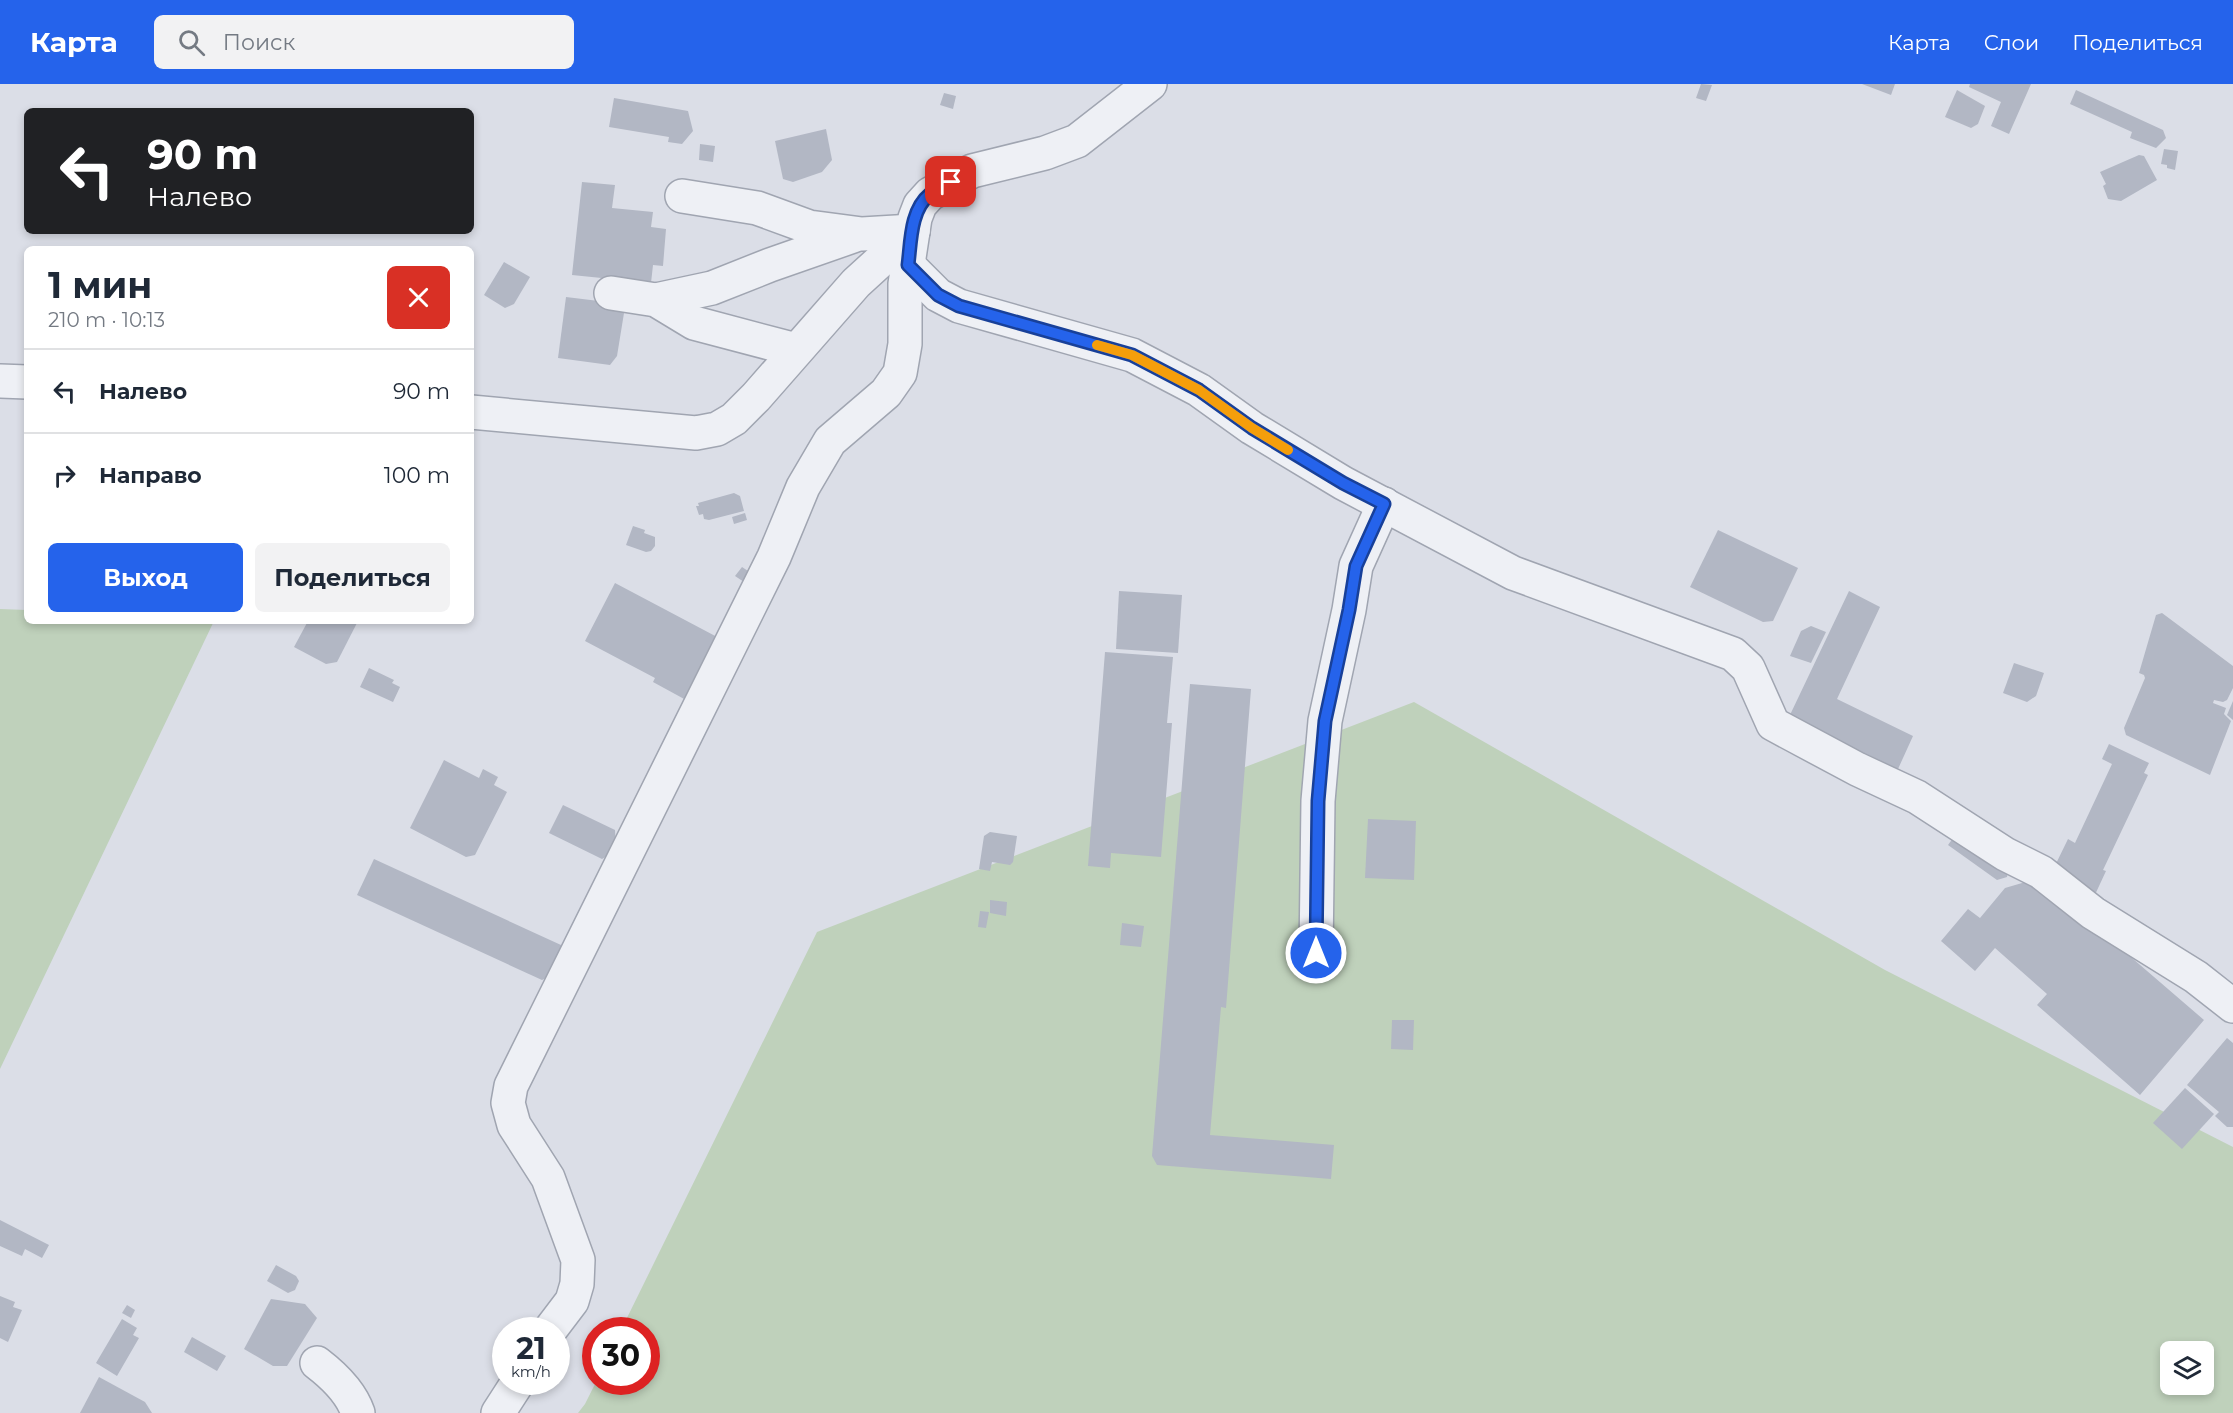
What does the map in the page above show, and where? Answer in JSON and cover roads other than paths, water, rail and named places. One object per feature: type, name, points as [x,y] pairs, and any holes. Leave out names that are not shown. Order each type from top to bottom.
[{"type":"street","points":[[560,1317],[572,1301],[577,1284],[579,1260],[548,1178],[514,1125],[508,1103],[511,1086],[774,557],[803,487],[831,441],[886,393],[900,373],[905,344],[905,284],[915,218],[920,205],[930,194],[972,171],[1045,153],[1077,141],[1150,84]]},
{"type":"street","points":[[682,196],[757,208],[809,227],[862,234],[913,231]]},
{"type":"street","points":[[474,412],[696,433],[717,429],[734,419],[756,398],[856,283],[913,231]]},
{"type":"street","points":[[611,293],[656,300],[712,288],[770,265],[862,234]]},
{"type":"street","points":[[908,265],[938,295],[959,306],[1132,355],[1199,390],[1252,428],[1343,483],[1513,573],[1733,654],[1748,668],[1773,724],[1857,769],[1917,797],[2005,854],[2041,872],[2093,913],[2196,977],[2233,1006]]},
{"type":"street","points":[[656,300],[694,323],[796,350]]},
{"type":"street","points":[[0,381],[24,382]]},
{"type":"street","points":[[1316,953],[1318,801],[1325,721],[1356,566],[1384,504]]},
{"type":"street","points":[[316,1363],[334,1377],[356,1406],[358,1413]]},
{"type":"street","points":[[498,1413],[510,1395]]}]
